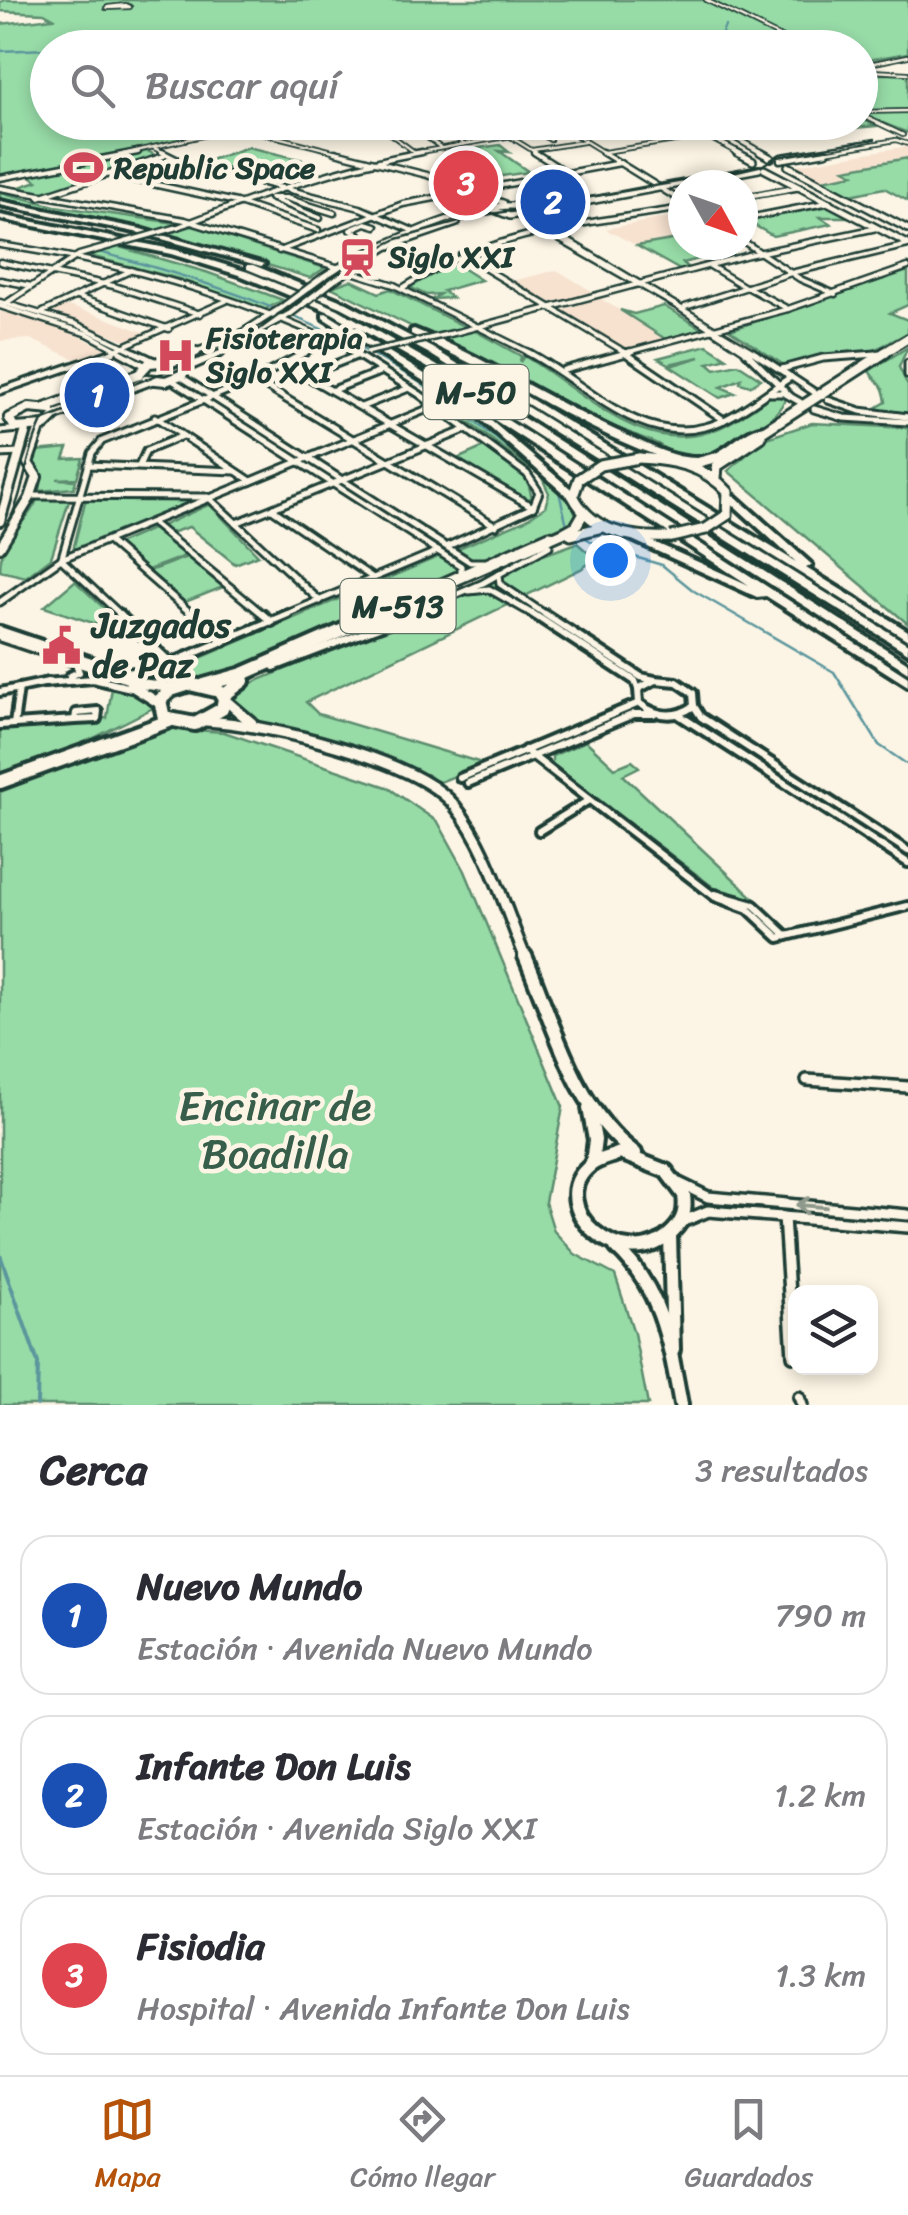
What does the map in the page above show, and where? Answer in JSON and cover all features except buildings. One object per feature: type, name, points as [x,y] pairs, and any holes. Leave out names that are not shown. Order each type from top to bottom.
[{"type":"highway","points":[[0,213],[93,220],[266,266],[336,293],[578,415],[682,459],[705,460],[763,428]]},
{"type":"highway","points":[[0,213],[12,223],[190,263],[326,316],[436,378],[908,682]]},
{"type":"highway","name":"M-50","points":[[0,213],[176,245],[258,270],[344,305],[486,384],[908,649]]},
{"type":"highway","name":"M-50","points":[[0,213],[173,252],[246,274],[346,317],[473,390],[908,668]]},
{"type":"highway","points":[[326,316],[462,401],[535,458],[572,496]]},
{"type":"highway","points":[[414,332],[908,636]]},
{"type":"highway","points":[[445,347],[548,404],[673,461]]},
{"type":"highway","points":[[730,498],[818,575],[881,620]]},
{"type":"highway","points":[[632,536],[785,607],[846,643]]},
{"type":"main road","points":[[688,465],[703,464],[728,452],[908,340]]},
{"type":"main road","points":[[716,478],[717,466],[725,460],[908,340]]},
{"type":"main road","points":[[639,458],[673,461],[716,478],[730,498],[726,515],[706,530],[672,537],[632,536],[603,527],[583,514],[572,496],[579,479],[600,465],[639,458]]},
{"type":"main road","name":"M-513","points":[[176,688],[243,674],[558,535],[576,526],[583,514]]},
{"type":"main road","name":"M-513","points":[[206,721],[222,710],[224,698],[235,685],[587,528],[603,527]]},
{"type":"main road","points":[[204,684],[224,698]]},
{"type":"main road","points":[[122,734],[176,688]]},
{"type":"main road","points":[[158,706],[169,721]]},
{"type":"main road","points":[[0,782],[122,734],[169,721],[206,721]]},
{"type":"street","points":[[709,1],[762,30]]},
{"type":"street","points":[[878,67],[908,57]]},
{"type":"street","points":[[878,72],[908,74]]},
{"type":"street","points":[[878,112],[908,111]]},
{"type":"street","points":[[878,126],[901,138]]},
{"type":"street","points":[[0,431],[11,420],[155,362],[172,361],[222,343],[270,316],[336,267],[411,230],[498,206],[762,169],[901,138]]},
{"type":"street","points":[[0,179],[194,140]]},
{"type":"street","points":[[0,179],[194,140]]},
{"type":"street","points":[[287,140],[468,188],[498,206]]},
{"type":"street","points":[[399,140],[414,151]]},
{"type":"street","points":[[430,140],[440,147]]},
{"type":"street","points":[[459,140],[463,143]]},
{"type":"street","points":[[2,305],[77,257],[178,228],[258,194],[372,161],[482,140]]},
{"type":"street","points":[[517,140],[566,172]]},
{"type":"street","points":[[582,140],[668,194]]},
{"type":"street","points":[[602,152],[681,140]]},
{"type":"street","points":[[714,140],[908,244]]},
{"type":"street","points":[[738,140],[908,230]]},
{"type":"street","points":[[532,150],[585,142]]},
{"type":"street","points":[[559,146],[572,154]]},
{"type":"street","points":[[154,148],[165,156],[370,211],[411,230]]},
{"type":"street","points":[[39,197],[102,173],[165,156]]},
{"type":"street","points":[[176,378],[186,367],[280,321],[348,270],[414,236],[499,214],[523,213],[770,158]]},
{"type":"street","points":[[372,161],[498,206]]},
{"type":"street","points":[[278,252],[370,211],[468,188],[620,163]]},
{"type":"street","points":[[102,173],[236,202],[320,230]]},
{"type":"street","points":[[758,194],[802,187]]},
{"type":"street","points":[[0,188],[192,222],[403,288],[563,370],[631,420],[650,427],[690,430],[724,420],[810,361],[863,359],[908,340]]},
{"type":"street","points":[[258,194],[320,218]]},
{"type":"street","points":[[270,198],[286,198],[334,212]]},
{"type":"street","points":[[758,216],[830,202]]},
{"type":"street","points":[[522,204],[523,213],[551,232],[793,373],[814,392],[799,390],[790,396]]},
{"type":"street","points":[[498,206],[499,214]]},
{"type":"street","points":[[403,288],[461,254],[668,208]]},
{"type":"street","points":[[343,221],[376,226]]},
{"type":"street","points":[[306,375],[368,352],[482,327],[760,252],[908,222]]},
{"type":"street","points":[[358,226],[350,230],[359,234]]},
{"type":"street","points":[[0,244],[133,270],[227,300],[327,341],[384,370],[532,478],[539,492],[533,507],[446,546]]},
{"type":"street","points":[[684,307],[790,273],[908,244]]},
{"type":"street","points":[[760,252],[790,273],[836,294]]},
{"type":"street","points":[[461,254],[626,354],[724,420]]},
{"type":"street","points":[[0,262],[104,283],[201,314]]},
{"type":"street","points":[[709,266],[788,310]]},
{"type":"street","points":[[563,370],[788,310],[908,267]]},
{"type":"street","points":[[42,313],[133,270]]},
{"type":"street","points":[[0,280],[33,286]]},
{"type":"street","points":[[641,284],[684,307],[784,379],[790,396]]},
{"type":"street","points":[[76,297],[170,329]]},
{"type":"street","points":[[0,391],[119,350],[227,300]]},
{"type":"street","points":[[2,305],[42,313],[126,346],[155,362]]},
{"type":"street","points":[[2,305],[69,327],[119,350],[151,380]]},
{"type":"street","points":[[61,559],[88,464],[102,440],[254,380],[327,341]]},
{"type":"street","points":[[172,361],[186,367]]},
{"type":"street","points":[[908,363],[908,375]]},
{"type":"street","points":[[287,365],[533,507]]},
{"type":"street","points":[[332,390],[384,370]]},
{"type":"street","points":[[0,547],[10,524],[22,516],[32,496],[37,476],[28,463],[40,428],[56,415],[151,380],[176,378],[438,551],[460,566],[461,572]]},
{"type":"street","points":[[254,380],[496,526]]},
{"type":"street","points":[[361,407],[410,388]]},
{"type":"street","points":[[764,395],[790,396],[800,402]]},
{"type":"street","points":[[206,398],[470,562],[484,562]]},
{"type":"street","points":[[824,413],[835,408],[831,401],[908,420]]},
{"type":"street","points":[[0,602],[61,559],[435,406]]},
{"type":"street","points":[[46,408],[56,415]]},
{"type":"street","points":[[814,409],[908,420]]},
{"type":"street","points":[[155,418],[252,482]]},
{"type":"street","points":[[11,420],[40,428]]},
{"type":"street","points":[[0,520],[20,453],[11,420]]},
{"type":"street","points":[[236,523],[466,429]]},
{"type":"street","points":[[139,466],[146,450],[182,436]]},
{"type":"street","points":[[0,454],[20,453]]},
{"type":"street","points":[[88,464],[235,470]]},
{"type":"street","points":[[8,496],[80,493],[211,499],[320,601]]},
{"type":"street","points":[[8,496],[32,496]]},
{"type":"street","points":[[272,508],[374,578]]},
{"type":"street","points":[[152,523],[272,622]]},
{"type":"street","points":[[374,616],[461,572],[549,534],[558,535]]},
{"type":"street","points":[[108,541],[224,642]]},
{"type":"street","points":[[274,667],[499,575],[549,546]]},
{"type":"street","points":[[0,634],[130,674],[172,664],[438,551]]},
{"type":"street","points":[[61,559],[172,664]]},
{"type":"street","points":[[499,575],[500,584],[513,594],[642,677],[686,686],[696,699],[694,706],[679,715]]},
{"type":"street","points":[[449,597],[482,589],[497,592],[635,682],[638,703]]},
{"type":"street","points":[[0,634],[148,694],[158,706]]},
{"type":"street","points":[[0,634],[144,684],[176,688]]},
{"type":"street","points":[[0,692],[76,674],[77,667]]},
{"type":"street","points":[[44,683],[101,680],[148,694]]},
{"type":"street","points":[[638,690],[655,680]]},
{"type":"street","points":[[14,724],[19,688]]},
{"type":"street","points":[[224,698],[254,725]]},
{"type":"street","points":[[638,703],[655,714]]},
{"type":"street","points":[[464,780],[638,703]]},
{"type":"street","points":[[694,706],[701,717],[908,851]]},
{"type":"street","points":[[529,753],[632,715],[679,715],[694,720],[908,862]]},
{"type":"street","points":[[0,725],[75,720]]},
{"type":"street","points":[[206,721],[254,725],[411,776],[442,794],[457,809],[587,1100],[610,1136],[636,1154],[661,1164],[679,1183],[708,1196],[908,1214]]},
{"type":"street","points":[[529,753],[718,900],[748,909],[772,934],[792,937],[908,906]]},
{"type":"street","points":[[539,832],[589,800]]},
{"type":"street","points":[[807,1080],[908,1087]]},
{"type":"street","points":[[587,1100],[595,1140],[592,1163],[576,1186],[578,1214],[586,1227],[614,1245],[646,1274],[682,1405]]},
{"type":"street","points":[[592,1163],[620,1153],[636,1154]]},
{"type":"street","points":[[675,1373],[675,1230],[684,1211],[679,1183]]},
{"type":"street","points":[[614,1245],[644,1248],[708,1211],[908,1226]]},
{"type":"street","points":[[784,1217],[788,1285]]},
{"type":"shaded area","points":[[908,146],[908,157],[847,168],[855,174],[822,180],[795,165]]},
{"type":"shaded area","points":[[668,217],[668,241],[637,246],[605,229]]},
{"type":"shaded area","points":[[557,270],[595,293],[552,305],[512,281]]},
{"type":"shaded area","points":[[600,298],[667,340],[628,350],[561,310]]},
{"type":"shaded area","points":[[64,305],[149,334],[127,341],[53,312]]},
{"type":"shaded area","points":[[0,312],[71,332],[107,350],[77,360],[30,339],[0,341]]},
{"type":"green space","points":[[908,0],[908,53],[878,58],[878,30],[30,30],[30,140],[188,140],[0,175],[0,24],[53,18],[44,13],[0,11],[0,2]]},
{"type":"green space","points":[[878,74],[908,74],[908,133],[878,121]]},
{"type":"green space","points":[[500,145],[509,152],[499,151],[529,172],[495,177],[439,160],[484,153],[479,148]]},
{"type":"green space","points":[[248,147],[307,161],[253,177],[244,175],[248,171],[198,164]]},
{"type":"green space","name":"Republic Space","points":[[148,151],[158,157],[38,195],[14,189],[37,181],[28,174]]},
{"type":"green space","points":[[908,158],[908,201],[884,188],[851,195],[822,180],[854,174],[845,169]]},
{"type":"green space","points":[[0,192],[55,206],[182,224],[156,231],[0,201]]},
{"type":"green space","points":[[830,206],[851,217],[820,217],[831,224],[773,236],[758,227],[758,219]]},
{"type":"green space","points":[[193,226],[325,268],[310,278],[163,233]]},
{"type":"green space","points":[[668,241],[668,260],[695,260],[683,263],[688,268],[680,270],[637,246]]},
{"type":"green space","points":[[116,246],[283,300],[264,310],[179,279],[86,255]]},
{"type":"green space","points":[[462,259],[468,263],[459,266],[481,280],[443,291],[452,298],[433,299],[440,294],[426,295],[410,287]]},
{"type":"green space","points":[[908,271],[908,305],[890,313],[908,320],[908,333],[858,358],[814,358],[787,367],[730,330]]},
{"type":"green space","points":[[351,280],[379,293],[390,289],[467,328],[431,336],[331,287]]},
{"type":"green space","points":[[664,306],[702,330],[667,340],[620,310],[634,314]]},
{"type":"green space","points":[[475,331],[521,356],[520,362],[524,356],[615,417],[665,435],[691,436],[719,428],[773,395],[786,399],[771,419],[738,445],[714,457],[690,460],[560,405],[438,340]]},
{"type":"green space","points":[[707,345],[727,358],[708,363],[715,369],[738,364],[761,379],[750,386],[740,383],[741,379],[721,387],[735,393],[720,398],[670,366],[700,357],[669,364],[658,358]]},
{"type":"green space","points":[[908,347],[899,367],[908,386],[908,414],[871,411],[886,402],[882,386],[869,371]]},
{"type":"green space","points":[[380,352],[525,455],[552,479],[570,502],[576,520],[234,673],[163,685],[135,677],[154,676],[193,661],[525,520],[545,507],[549,493],[541,476],[434,397],[436,393],[375,353]]},
{"type":"green space","points":[[812,423],[908,428],[908,624],[728,471],[764,439]]},
{"type":"green space","points":[[484,447],[527,479],[532,498],[526,499],[457,459]]},
{"type":"green space","points":[[68,448],[64,459],[83,458],[77,478],[57,479],[76,480],[74,488],[40,491],[42,475],[32,464],[36,451]]},
{"type":"green space","points":[[70,498],[51,558],[26,577],[0,571],[4,548],[37,500]]},
{"type":"green space","points":[[86,498],[194,499],[197,500],[73,550]]},
{"type":"green space","points":[[208,505],[258,555],[235,564],[189,527],[170,533],[161,526]]},
{"type":"green space","points":[[152,529],[185,556],[148,570],[117,544]]},
{"type":"green space","points":[[577,543],[591,555],[591,562],[581,569],[306,702],[318,714],[485,764],[440,782],[263,724],[240,712],[231,700],[242,687],[471,593],[532,559]]},
{"type":"green space","points":[[187,557],[223,587],[185,602],[149,571]]},
{"type":"green space","points":[[75,581],[118,621],[105,627],[44,607]]},
{"type":"green space","points":[[112,688],[142,697],[153,708],[62,754],[0,776],[0,726],[107,718]]},
{"type":"green space","name":"Encinar de Boadilla","points":[[166,728],[224,732],[387,787],[438,822],[465,871],[563,1107],[545,1202],[554,1231],[575,1254],[615,1275],[634,1333],[648,1405],[0,1405],[0,792]]},
{"type":"green space","points":[[586,741],[615,768],[632,761],[639,767],[623,775],[755,899],[717,890],[552,764],[552,756]]},
{"type":"waterway","points":[[723,30],[725,26]]},
{"type":"waterway","points":[[0,51],[30,50]]},
{"type":"waterway","points":[[99,252],[220,288],[337,336],[428,388],[541,473]]},
{"type":"waterway","points":[[558,488],[567,525]]},
{"type":"waterway","points":[[584,537],[601,547],[662,565],[694,591],[834,672],[879,745],[908,765]]},
{"type":"waterway","points":[[0,1255],[38,1363],[37,1405]]},
{"type":"tram line","points":[[0,537],[15,507],[42,421],[246,339],[353,261],[397,239],[480,216],[724,174],[763,165],[780,154],[869,140]]},
{"type":"place","name":"Republic Space","points":[[84,168]]},
{"type":"place","name":"Fisiodia","points":[[466,183]]},
{"type":"place","name":"Infante Don Luis","points":[[553,202]]},
{"type":"place","name":"Siglo XXI","points":[[358,257]]},
{"type":"place","name":"Fisioterapia Siglo XXI","points":[[176,355]]},
{"type":"place","name":"Nuevo Mundo","points":[[97,395]]},
{"type":"place","name":"Juzgados de Paz","points":[[62,645]]}]
